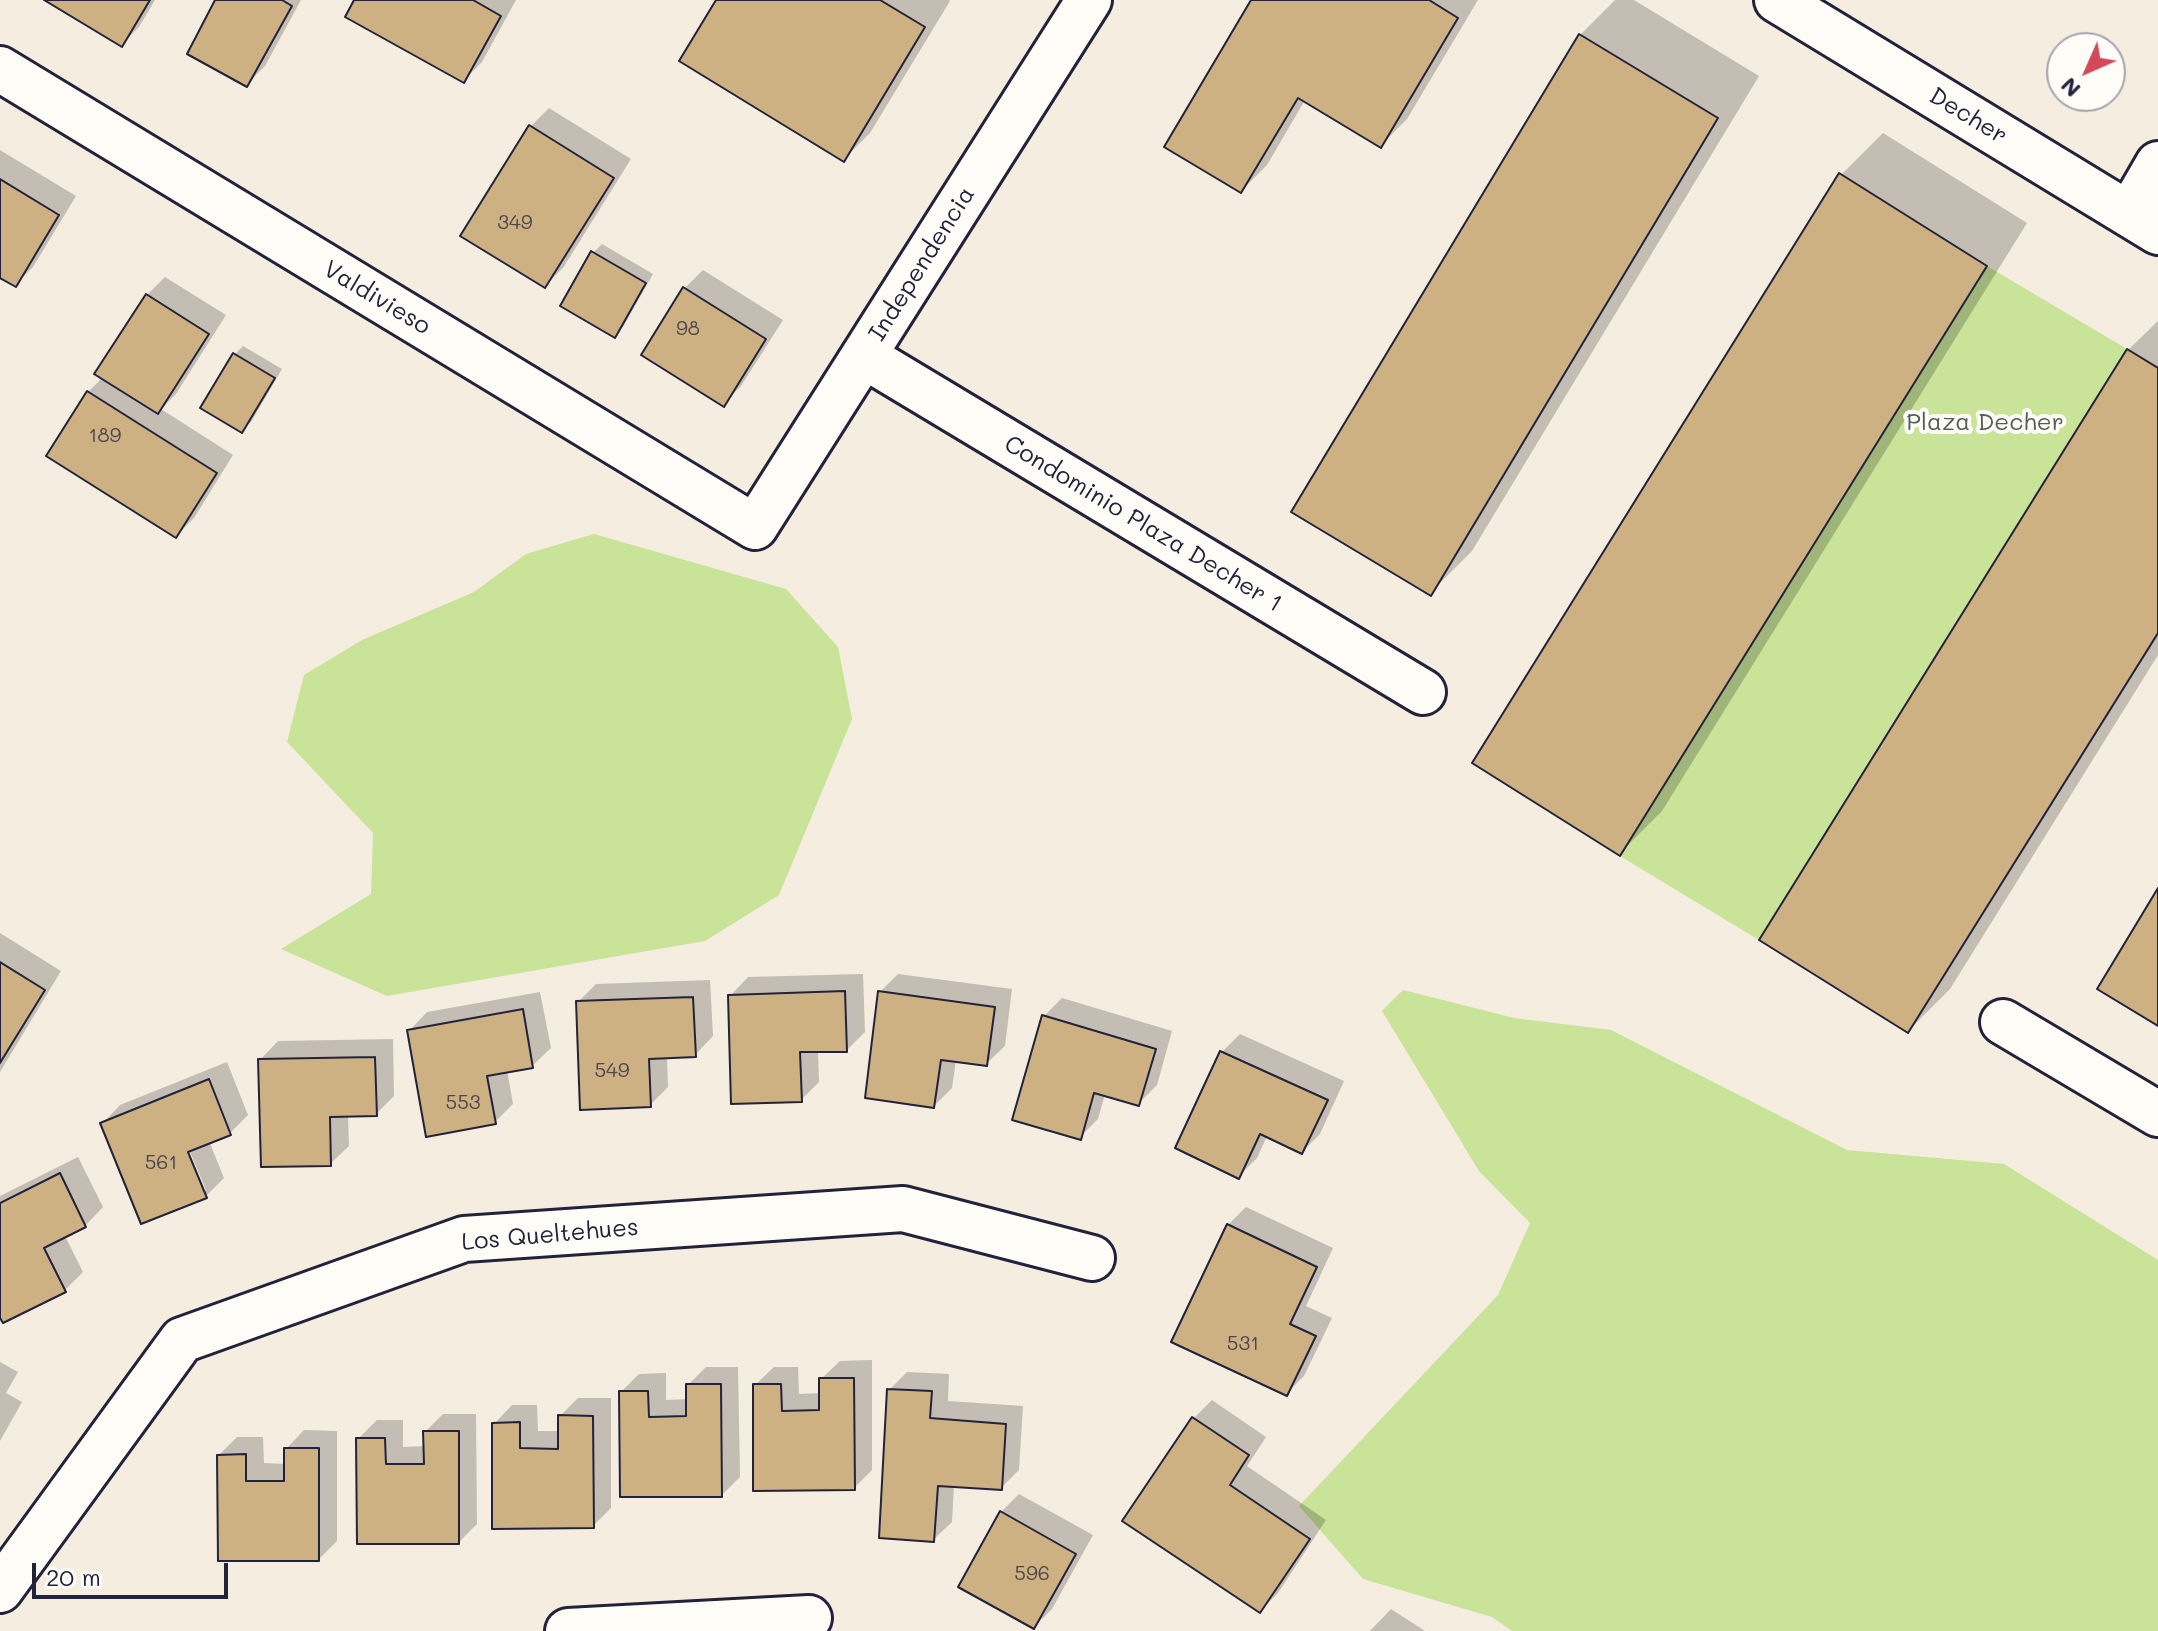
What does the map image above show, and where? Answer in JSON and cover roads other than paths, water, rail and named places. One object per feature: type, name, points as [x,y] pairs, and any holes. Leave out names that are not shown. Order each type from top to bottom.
[{"type":"street","name":"Independencia","points":[[755,527],[1089,0]]},
{"type":"street","name":"Decher","points":[[1777,0],[2143,223]]},
{"type":"street","name":"Valdivieso","points":[[0,69],[755,527]]},
{"type":"street","points":[[2143,223],[2158,164]]},
{"type":"street","name":"Condominio Plaza Decher 1","points":[[864,356],[1423,692]]},
{"type":"street","points":[[2003,1022],[2158,1114]]},
{"type":"street","name":"Los Queltehues","points":[[0,1590],[182,1340],[464,1239],[903,1209],[1092,1258]]},
{"type":"street","points":[[568,1631],[809,1618]]},
{"type":"park label","name":"Plaza Decher","points":[[1985,423]]}]
